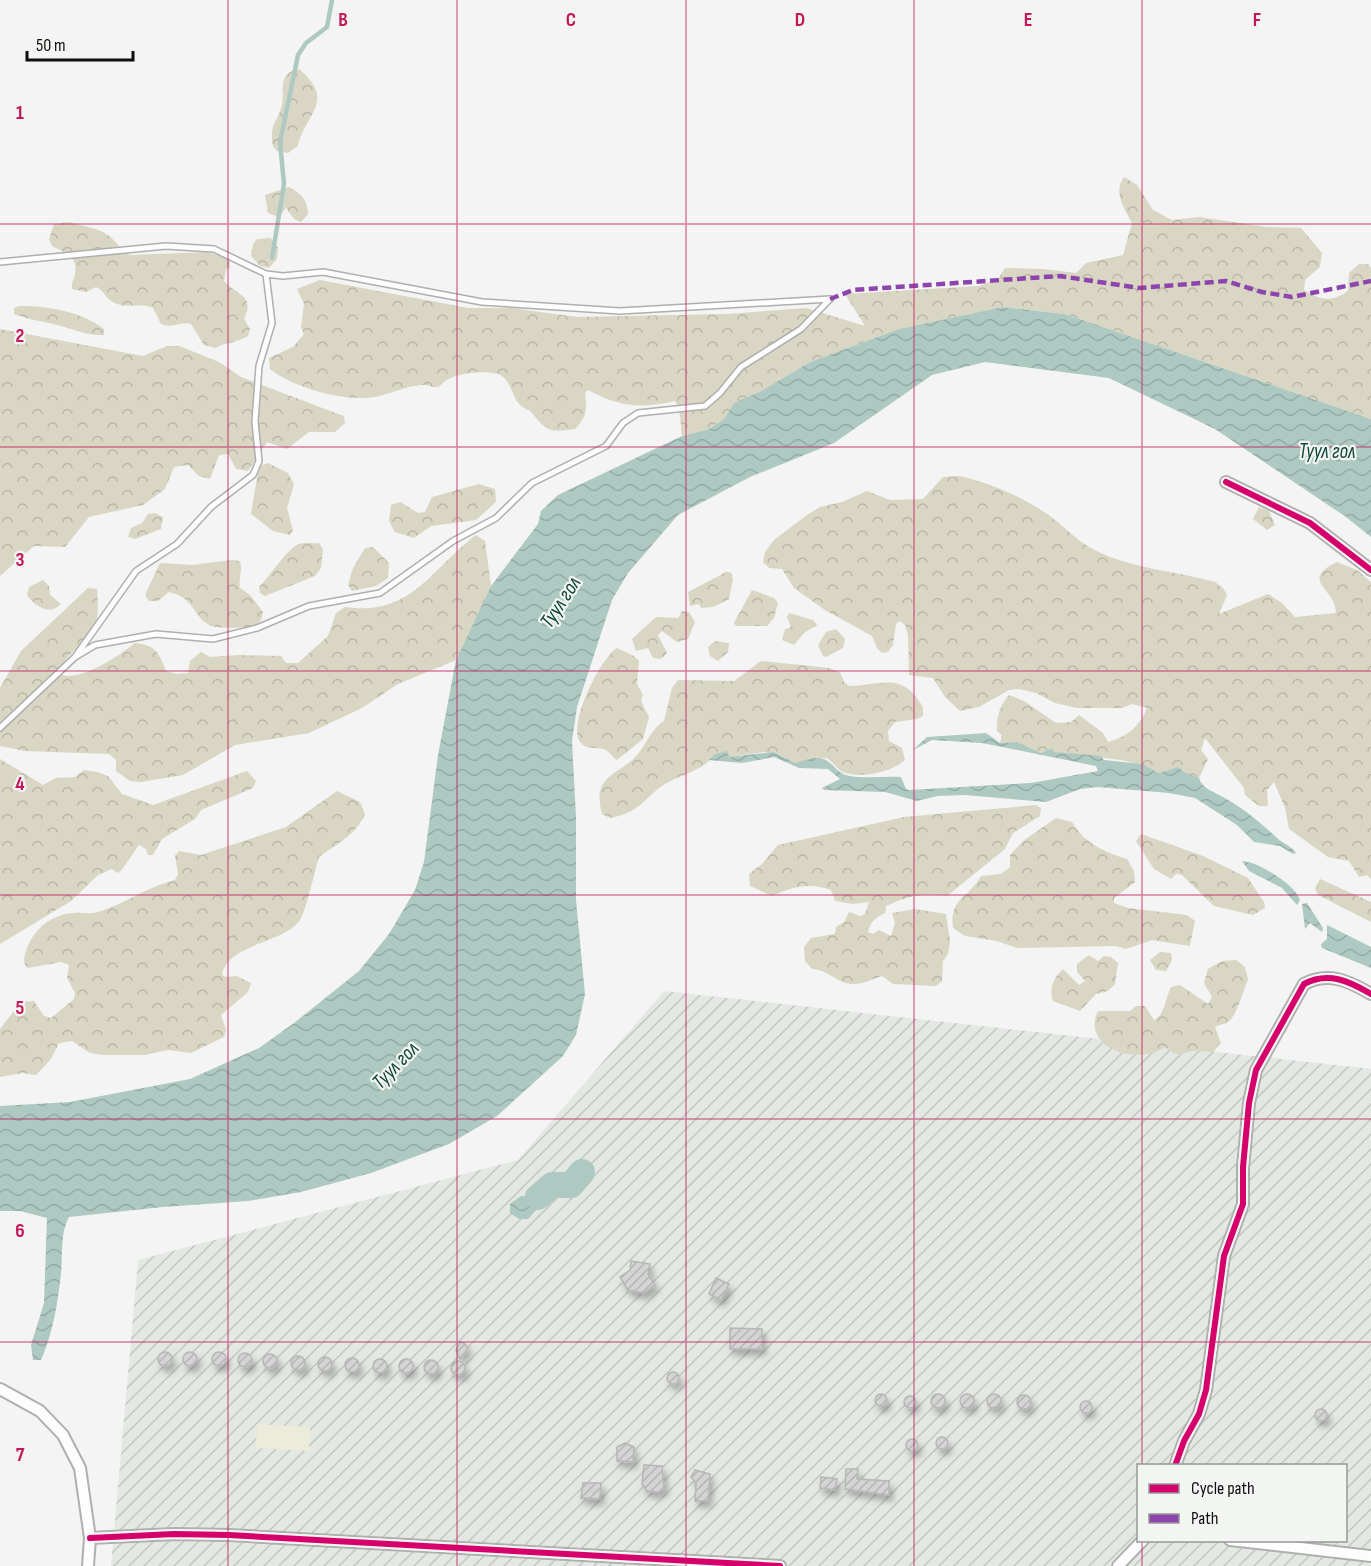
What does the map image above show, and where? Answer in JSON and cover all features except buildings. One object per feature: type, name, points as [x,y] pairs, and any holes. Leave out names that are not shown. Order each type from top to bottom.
[{"type":"street","points":[[1226,482],[1310,523],[1371,570]]},
{"type":"street","points":[[1176,1464],[1184,1441],[1199,1414],[1206,1390],[1224,1256],[1243,1204],[1243,1167],[1249,1103],[1256,1071],[1304,984],[1317,977],[1347,980],[1371,994]]},
{"type":"street","points":[[0,1389],[40,1411],[63,1435],[81,1468],[90,1538],[86,1564]]},
{"type":"street","points":[[90,1538],[229,1535],[686,1564],[780,1566]]},
{"type":"street","points":[[1118,1566],[1141,1542]]},
{"type":"street","points":[[1248,1542],[1371,1556]]},
{"type":"lane","points":[[0,262],[175,246],[214,249],[266,274],[283,276],[323,272],[482,302],[620,311],[830,299],[801,329],[741,367],[720,393],[705,406],[638,412],[623,423],[606,446],[532,483],[496,518],[453,541],[380,592],[309,606],[257,627],[213,639],[156,634],[95,645],[75,657]]},
{"type":"lane","points":[[0,728],[75,657],[136,571],[177,544],[211,507],[254,475],[259,461],[255,422],[259,366],[272,323],[266,274]]},
{"type":"shaded area","points":[[664,991],[1371,1069],[1371,1566],[111,1566],[138,1260],[518,1160]]},
{"type":"shaded area","points":[[257,1424],[310,1427],[309,1451],[256,1448]]},
{"type":"green space","points":[[299,69],[316,90],[315,108],[298,146],[288,153],[277,151],[273,146],[272,132],[282,104],[283,82],[287,74]]},
{"type":"green space","points":[[1124,177],[1137,185],[1153,210],[1172,220],[1199,217],[1267,227],[1301,228],[1322,253],[1320,267],[1305,280],[1304,290],[1316,296],[1331,299],[1342,295],[1348,291],[1349,273],[1359,264],[1368,264],[1371,268],[1371,419],[1065,314],[1002,307],[899,329],[810,362],[761,391],[734,403],[724,419],[709,429],[682,436],[679,408],[675,401],[641,406],[630,405],[610,400],[588,390],[585,393],[585,412],[579,425],[575,429],[555,431],[546,428],[531,412],[521,406],[504,378],[493,373],[464,374],[448,379],[437,387],[418,385],[363,398],[334,395],[306,388],[270,369],[269,358],[293,347],[304,334],[301,327],[304,304],[297,289],[320,280],[468,308],[511,308],[577,317],[727,314],[806,308],[865,326],[845,294],[979,286],[998,279],[1005,268],[1076,273],[1086,263],[1123,255],[1132,223],[1123,206],[1120,194],[1119,188]]},
{"type":"green space","points":[[289,187],[300,195],[307,205],[308,214],[301,222],[294,219],[286,208],[279,217],[268,213],[265,195]]},
{"type":"green space","points":[[68,222],[104,233],[130,255],[207,252],[229,258],[230,268],[226,269],[224,281],[244,297],[248,305],[244,319],[250,329],[248,336],[215,348],[204,345],[191,324],[169,326],[161,324],[153,308],[120,305],[112,302],[96,287],[86,292],[72,289],[75,263],[70,256],[52,246],[49,239],[54,224]]},
{"type":"green space","points":[[271,238],[278,248],[277,259],[269,268],[260,266],[251,256],[253,244],[257,239]]},
{"type":"green space","points":[[19,306],[41,307],[74,314],[104,329],[104,335],[87,334],[14,314],[14,308]]},
{"type":"green space","points":[[0,329],[143,356],[167,346],[179,346],[219,362],[241,377],[344,416],[345,423],[335,432],[309,432],[287,449],[267,442],[248,471],[236,469],[228,454],[219,455],[210,479],[199,476],[188,465],[174,467],[165,489],[143,505],[89,517],[65,547],[34,546],[0,576]]},
{"type":"green space","points":[[268,463],[288,473],[294,484],[287,508],[293,530],[290,535],[273,531],[251,514],[258,472],[262,465]]},
{"type":"green space","points":[[960,476],[993,486],[1024,500],[1085,544],[1103,554],[1130,563],[1215,582],[1223,588],[1227,595],[1219,614],[1268,594],[1282,603],[1295,617],[1336,613],[1331,597],[1322,585],[1320,574],[1337,562],[1357,570],[1371,582],[1371,879],[1367,875],[1359,877],[1349,861],[1328,857],[1289,829],[1285,808],[1274,782],[1267,790],[1268,806],[1259,806],[1245,795],[1244,788],[1205,738],[1201,750],[1208,759],[1199,778],[1178,767],[1159,773],[1142,765],[1121,760],[1054,752],[1053,748],[1041,753],[1017,742],[1000,743],[1002,735],[997,731],[997,721],[1001,707],[1009,695],[1024,701],[1056,723],[1071,722],[1079,715],[1103,733],[1108,742],[1132,730],[1141,720],[1147,708],[1132,704],[1122,708],[1077,708],[1055,703],[1036,693],[1019,689],[1009,690],[979,707],[960,711],[945,697],[933,678],[909,675],[908,635],[905,625],[900,621],[896,624],[893,645],[888,652],[882,653],[872,636],[825,610],[794,588],[782,569],[769,568],[763,562],[765,552],[774,540],[820,507],[842,502],[867,491],[890,500],[923,499],[943,477]]},
{"type":"green space","points":[[479,484],[495,489],[496,502],[476,520],[431,526],[414,538],[395,532],[389,521],[391,505],[400,502],[418,513],[425,512],[432,497]]},
{"type":"green space","points":[[1259,507],[1269,511],[1275,525],[1267,530],[1253,519]]},
{"type":"green space","points":[[155,513],[163,517],[161,529],[135,539],[128,537],[131,528],[142,523],[148,514]]},
{"type":"green space","points":[[476,535],[485,541],[491,586],[456,660],[398,684],[362,708],[309,733],[235,745],[183,775],[141,782],[130,781],[116,771],[116,760],[109,754],[25,751],[0,746],[0,688],[21,651],[88,588],[97,589],[97,620],[90,636],[59,669],[62,675],[70,676],[90,671],[135,643],[152,648],[159,655],[166,671],[177,674],[188,673],[190,661],[201,652],[210,657],[281,656],[286,663],[298,663],[328,636],[336,613],[345,607],[368,608],[387,605],[404,598]]},
{"type":"green space","points":[[301,543],[319,543],[323,549],[321,568],[315,576],[265,596],[260,593],[259,587],[295,546]]},
{"type":"green space","points":[[373,547],[389,563],[388,578],[376,586],[352,591],[348,585],[353,568],[365,548]]},
{"type":"green space","points":[[240,561],[240,588],[250,595],[263,612],[260,622],[253,626],[233,628],[209,625],[184,598],[169,592],[158,601],[149,601],[145,595],[160,563],[192,565]]},
{"type":"green space","points":[[726,572],[731,573],[733,579],[729,599],[713,607],[701,608],[699,604],[690,606],[688,592]]},
{"type":"green space","points":[[43,580],[49,586],[50,595],[61,604],[57,608],[42,608],[27,595],[29,587]]},
{"type":"green space","points":[[752,590],[774,598],[778,603],[774,618],[767,626],[736,626],[734,623]]},
{"type":"green space","points":[[682,611],[689,612],[695,622],[688,639],[677,642],[662,631],[658,635],[667,653],[661,659],[653,658],[648,648],[636,651],[632,639],[656,617],[678,618]]},
{"type":"green space","points":[[789,613],[813,620],[817,625],[804,633],[794,645],[782,640],[785,629],[791,627],[787,617]]},
{"type":"green space","points":[[836,629],[845,639],[843,648],[826,657],[823,656],[818,645],[826,632]]},
{"type":"green space","points":[[715,641],[729,643],[728,652],[718,661],[710,656],[708,647]]},
{"type":"green space","points":[[617,648],[639,661],[637,684],[643,695],[641,701],[649,717],[643,739],[617,760],[605,750],[583,745],[578,734],[578,722],[587,692],[603,664]]},
{"type":"green space","points":[[761,661],[829,668],[840,672],[844,682],[849,686],[891,683],[907,688],[923,707],[923,716],[895,722],[888,731],[889,741],[902,748],[905,760],[885,771],[861,775],[842,772],[826,758],[796,763],[778,754],[764,752],[729,757],[727,752],[716,755],[699,768],[665,784],[629,812],[610,818],[602,814],[600,790],[609,777],[638,754],[653,732],[664,721],[672,688],[678,680],[734,681]]},
{"type":"green space","points":[[0,759],[43,785],[56,778],[75,777],[84,770],[97,772],[108,776],[122,794],[153,805],[247,771],[256,781],[253,788],[201,810],[195,819],[162,839],[153,855],[148,855],[146,849],[139,845],[121,871],[117,873],[112,869],[98,875],[71,901],[0,944]]},
{"type":"green space","points":[[337,791],[360,802],[365,814],[357,828],[319,857],[308,900],[300,920],[282,934],[235,956],[227,964],[222,974],[225,977],[237,976],[251,983],[248,992],[221,1015],[226,1030],[224,1037],[191,1053],[168,1050],[145,1055],[102,1055],[90,1053],[72,1041],[59,1043],[51,1059],[36,1075],[22,1073],[0,1077],[0,1029],[21,1002],[34,1001],[44,1016],[51,1018],[74,999],[75,993],[67,978],[69,965],[61,962],[28,968],[25,964],[24,958],[29,943],[44,924],[66,914],[101,911],[156,886],[175,880],[178,874],[175,856],[179,851],[201,855],[286,827]]},
{"type":"green space","points":[[1036,805],[1041,808],[1040,816],[1013,833],[1005,849],[947,896],[923,895],[901,900],[886,906],[885,913],[870,925],[868,932],[873,934],[879,930],[891,936],[895,923],[892,913],[915,909],[946,914],[950,941],[948,954],[943,961],[942,981],[936,986],[893,984],[882,976],[853,984],[812,969],[805,961],[804,947],[811,938],[835,934],[836,927],[844,922],[849,912],[860,916],[865,914],[869,902],[853,904],[835,901],[831,890],[815,886],[794,888],[772,896],[750,886],[749,874],[762,864],[778,845],[904,817]]},
{"type":"green space","points":[[1056,818],[1072,822],[1082,836],[1095,846],[1127,859],[1134,871],[1135,882],[1114,898],[1114,903],[1128,908],[1187,915],[1195,921],[1190,946],[1152,940],[1126,949],[1116,946],[1017,948],[997,941],[965,936],[953,928],[954,910],[957,904],[981,876],[1001,874],[1010,867],[1010,855],[1023,841]]},
{"type":"green space","points":[[1141,834],[1203,856],[1248,878],[1264,902],[1265,908],[1253,915],[1214,906],[1182,875],[1176,874],[1171,879],[1154,869],[1136,841]]},
{"type":"green space","points":[[1320,879],[1371,902],[1371,922],[1318,895],[1315,889]]},
{"type":"green space","points":[[1160,952],[1171,953],[1172,960],[1166,971],[1156,970],[1150,960]]},
{"type":"green space","points":[[1089,955],[1098,961],[1104,956],[1111,957],[1118,963],[1115,984],[1108,991],[1096,994],[1080,1011],[1053,1001],[1051,992],[1053,984],[1063,969],[1079,985],[1085,981],[1077,972],[1077,964]]},
{"type":"green space","points":[[1236,960],[1245,967],[1248,979],[1231,1019],[1215,1027],[1221,1043],[1213,1052],[1194,1051],[1178,1054],[1165,1047],[1141,1055],[1128,1054],[1105,1044],[1097,1035],[1095,1024],[1098,1011],[1130,1011],[1136,1006],[1145,1006],[1154,1020],[1163,1011],[1171,987],[1180,985],[1208,1004],[1212,997],[1204,983],[1208,969],[1222,961]]},
{"type":"water","name":"Туул гол","points":[[1002,307],[1065,314],[1371,419],[1371,537],[1346,517],[1215,429],[1109,378],[985,362],[932,375],[834,443],[750,477],[678,515],[628,573],[612,600],[577,707],[572,741],[576,817],[576,900],[585,994],[576,1035],[563,1056],[497,1116],[449,1144],[371,1173],[301,1192],[248,1201],[69,1217],[63,1237],[60,1284],[52,1328],[41,1360],[33,1360],[31,1345],[44,1303],[47,1218],[20,1211],[0,1211],[0,1106],[70,1102],[190,1079],[259,1048],[359,971],[389,934],[415,890],[424,862],[438,755],[456,660],[491,586],[538,524],[541,511],[558,495],[682,436],[709,429],[724,419],[734,403],[761,391],[810,362],[899,329]]},
{"type":"water","points":[[986,733],[1000,743],[1017,742],[1041,753],[1053,748],[1054,752],[1101,756],[1104,760],[1142,764],[1159,773],[1178,767],[1199,778],[1208,789],[1244,810],[1296,853],[1293,854],[1280,846],[1254,842],[1237,825],[1195,798],[1169,793],[1098,787],[1080,789],[1046,802],[965,795],[937,796],[917,801],[885,792],[824,790],[822,788],[840,779],[828,769],[799,768],[774,757],[742,763],[709,760],[715,754],[727,751],[729,757],[773,752],[796,763],[820,758],[846,775],[901,777],[906,789],[909,790],[1031,783],[1098,771],[1096,766],[982,743],[932,740],[913,750],[927,737]]},
{"type":"water","points":[[1242,861],[1257,865],[1284,881],[1297,894],[1300,900],[1297,905],[1282,888],[1249,871]]},
{"type":"water","points":[[1307,903],[1323,928],[1322,932],[1310,923],[1305,929],[1302,904]]},
{"type":"water","points":[[1327,925],[1371,947],[1371,968],[1322,948],[1321,944],[1327,939]]},
{"type":"water","points":[[521,1196],[538,1197],[536,1210],[528,1219],[519,1219],[510,1213],[510,1204]]},
{"type":"waterway","points":[[272,258],[284,184],[280,142],[298,55],[306,43],[327,27],[332,0]]},
{"type":"waterway","points":[[538,1197],[552,1185],[571,1185],[582,1172]]},
{"type":"marked path","points":[[830,299],[853,290],[1060,276],[1139,288],[1226,281],[1262,292],[1292,297],[1371,281]]},
{"type":"cycle path","points":[[1226,482],[1310,523],[1371,570]]},
{"type":"cycle path","points":[[1176,1464],[1184,1441],[1199,1414],[1206,1390],[1224,1256],[1243,1204],[1243,1167],[1249,1103],[1256,1070],[1304,984],[1322,978],[1338,979],[1371,994]]},
{"type":"cycle path","points":[[90,1538],[174,1534],[229,1535],[780,1566]]}]
